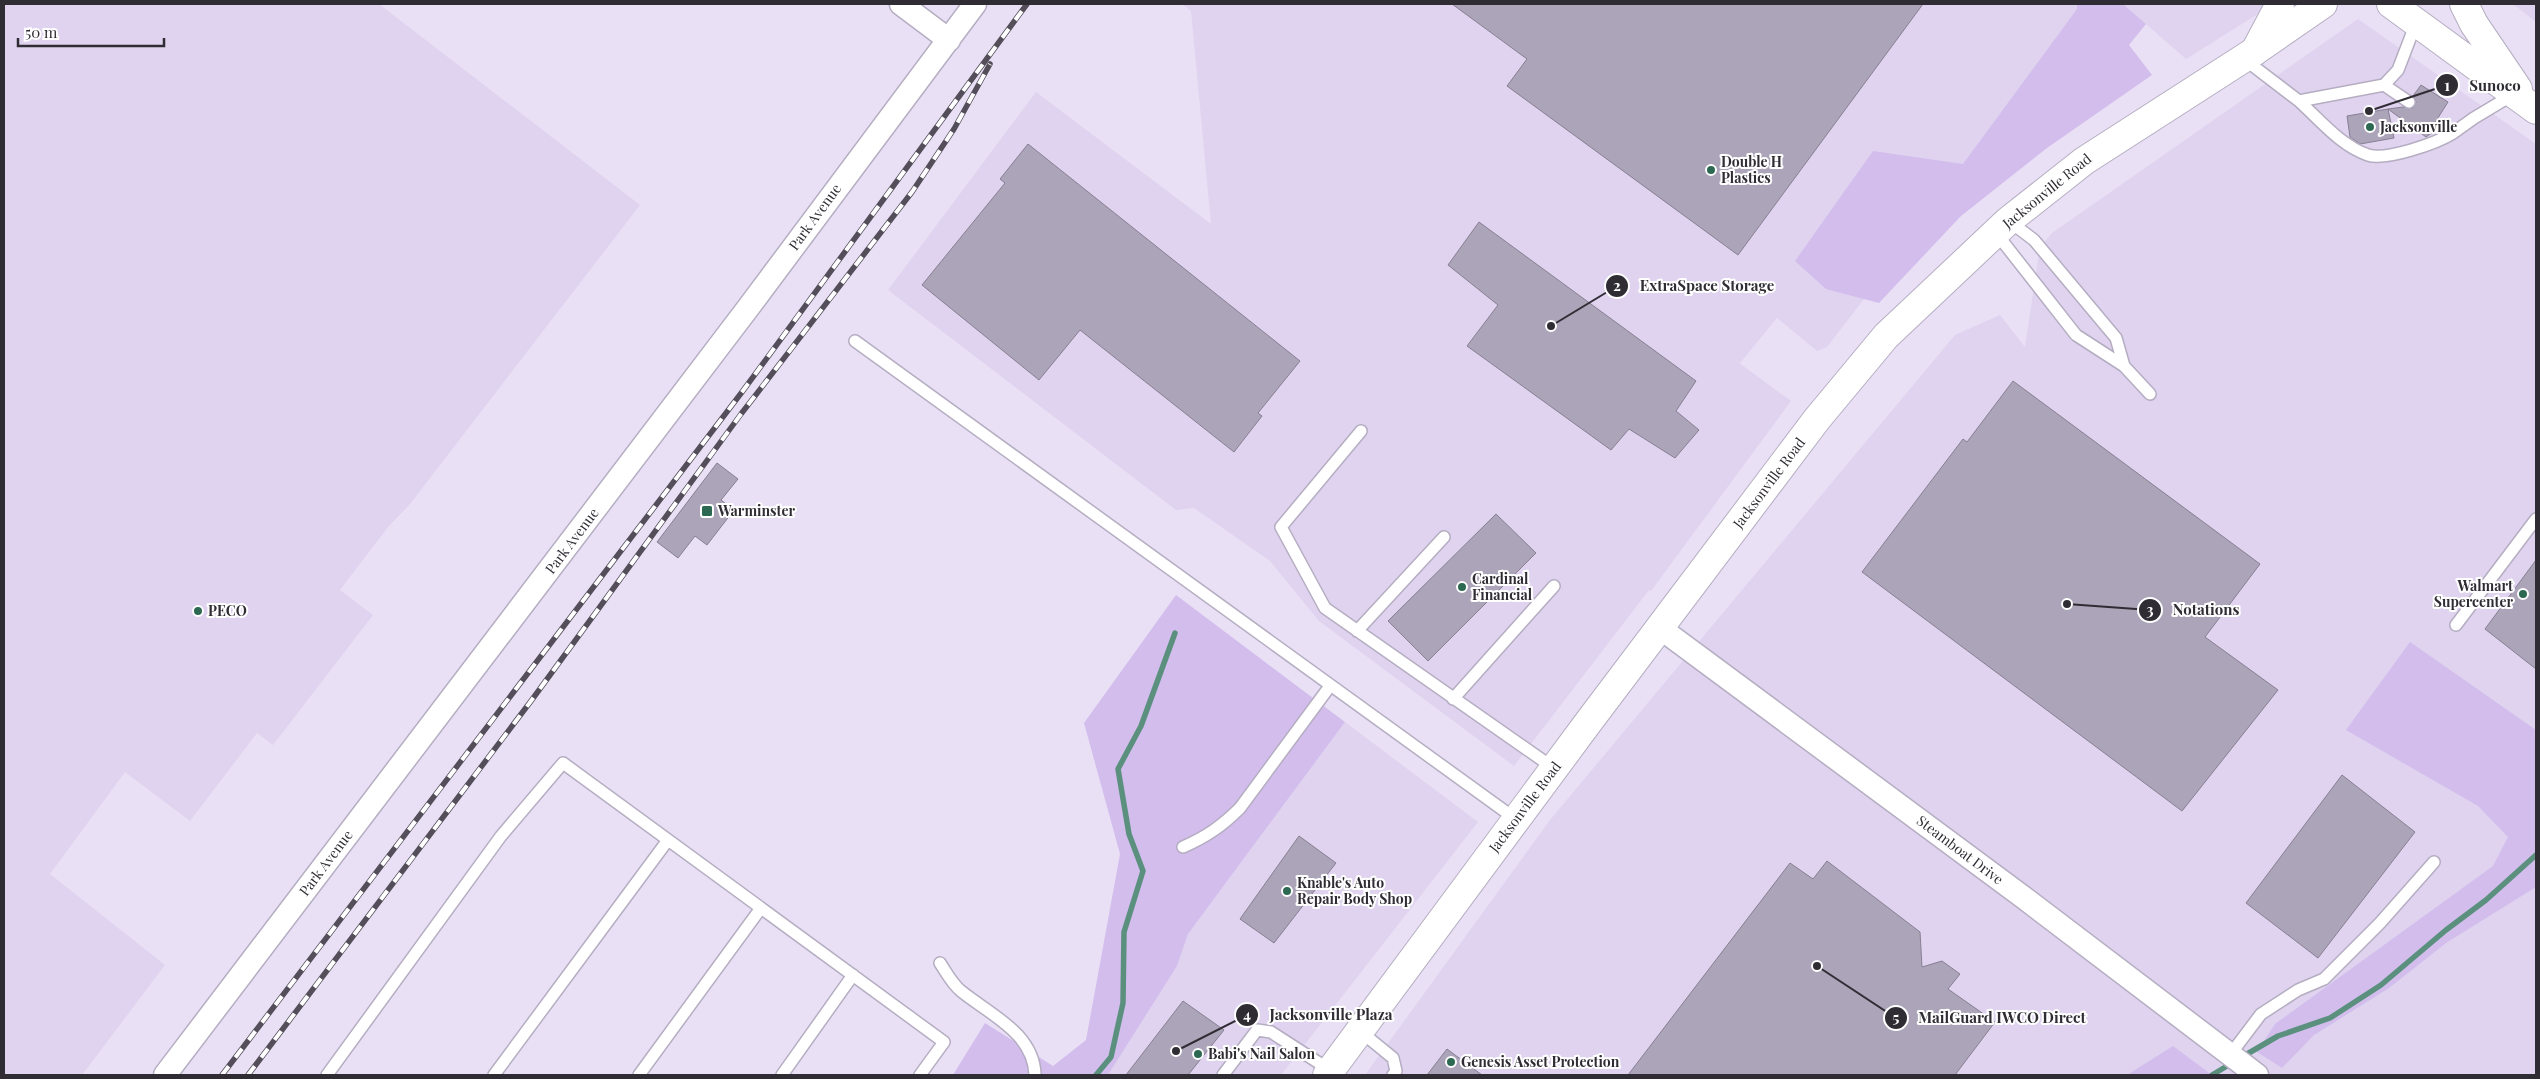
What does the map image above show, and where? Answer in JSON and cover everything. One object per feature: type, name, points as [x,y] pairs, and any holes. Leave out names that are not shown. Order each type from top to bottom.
[{"type":"main road","points":[[2248,55],[2280,4]]},
{"type":"main road","name":"Jacksonville Road","points":[[1329,1073],[1487,857],[1517,820],[1817,419],[1886,336],[2002,227],[2110,142],[2248,55],[2323,4]]},
{"type":"main road","points":[[2391,4],[2526,103]]},
{"type":"main road","points":[[2464,4],[2474,24],[2526,103]]},
{"type":"street","points":[[901,4],[949,40]]},
{"type":"street","name":"Park Avenue","points":[[165,1075],[736,324],[975,4]]},
{"type":"street","name":"Steamboat Drive","points":[[1660,628],[2023,897],[2257,1075]]},
{"type":"lane","points":[[2299,101],[2384,85],[2398,70],[2416,22]]},
{"type":"lane","points":[[2248,55],[2350,147],[2370,156],[2420,148],[2453,133],[2474,118],[2526,103]]},
{"type":"lane","points":[[2384,85],[2409,102]]},
{"type":"lane","points":[[2442,124],[2453,133]]},
{"type":"lane","points":[[2002,227],[2076,335],[2124,366],[2150,394]]},
{"type":"lane","points":[[2002,227],[2034,240],[2116,338],[2124,366]]},
{"type":"lane","points":[[855,341],[1517,820]]},
{"type":"lane","points":[[1361,431],[1281,527],[1325,608],[1555,769]]},
{"type":"lane","points":[[2456,625],[2536,519]]},
{"type":"lane","points":[[1357,631],[1444,537]]},
{"type":"lane","points":[[1453,699],[1554,586]]},
{"type":"lane","points":[[1184,847],[1207,836],[1223,825],[1240,808],[1330,686]]},
{"type":"lane","points":[[327,1075],[501,836],[563,763],[944,1042],[920,1075]]},
{"type":"lane","points":[[494,1075],[668,840]]},
{"type":"lane","points":[[2230,1055],[2261,1014],[2298,990],[2324,979],[2380,923],[2434,862]]},
{"type":"lane","points":[[639,1075],[761,908]]},
{"type":"lane","points":[[940,964],[960,990],[990,1010],[1027,1046],[1035,1075]]},
{"type":"lane","points":[[782,1075],[853,976]]},
{"type":"lane","points":[[1223,1075],[1257,1030],[1272,1032],[1329,1073]]},
{"type":"lane","points":[[1360,1031],[1392,1058],[1396,1071],[1393,1075]]},
{"type":"shaded area","points":[[4,4],[379,4],[640,205],[410,504],[388,527],[340,590],[373,615],[273,745],[257,733],[190,821],[125,772],[50,874],[165,965],[82,1075],[4,1075]]},
{"type":"shaded area","points":[[1182,4],[2091,4],[1827,347],[1817,351],[1777,318],[1740,363],[1727,354],[1791,401],[1651,591],[1649,590],[1514,766],[1319,621],[1270,561],[1194,508],[1176,510],[888,290],[1036,92],[1211,224],[1191,11]]},
{"type":"shaded area","points":[[2077,4],[2123,4],[2146,24],[2129,45],[2152,75],[2047,148],[1961,216],[1879,303],[1826,289],[1795,261],[1873,151],[1963,164],[2077,9]]},
{"type":"shaded area","points":[[2123,4],[2267,4],[2261,12],[2186,59]]},
{"type":"shaded area","points":[[2513,4],[2536,4],[2536,22]]},
{"type":"shaded area","points":[[2358,19],[2536,144],[2536,1075],[1365,1075],[1550,820],[1955,335],[2000,315],[2025,347],[2040,247],[2052,233]]},
{"type":"shaded area","points":[[1176,595],[1345,722],[1188,934],[1177,966],[1108,1075],[953,1075],[985,1023],[1053,1066],[1086,1040],[1120,854],[1084,723]]},
{"type":"shaded area","points":[[2410,642],[2536,730],[2536,887],[2446,943],[2389,988],[2314,1035],[2282,1068],[2257,1052],[2275,1024],[2493,866],[2508,837],[2478,806],[2346,730]]},
{"type":"shaded area","points":[[1345,722],[1478,822],[1281,1075],[1108,1075],[1177,966],[1188,934]]},
{"type":"shaded area","points":[[2173,1046],[2212,1075],[2127,1075]]},
{"type":"building","name":"Double H Plastics","points":[[1452,4],[1923,4],[1738,255],[1507,86],[1527,59]]},
{"type":"building","points":[[2421,85],[2448,102],[2436,121],[2436,130],[2426,137],[2388,109],[2413,108],[2416,102],[2413,96]]},
{"type":"building","name":"Jacksonville","points":[[2388,109],[2394,138],[2360,144],[2350,137],[2347,116]]},
{"type":"building","points":[[1028,144],[1300,361],[1258,413],[1262,416],[1234,452],[1080,330],[1039,380],[922,285],[1005,183],[1000,179]]},
{"type":"building","points":[[1479,222],[1696,381],[1676,411],[1699,430],[1675,458],[1629,429],[1611,450],[1467,346],[1498,305],[1448,265]]},
{"type":"building","points":[[2013,381],[2260,564],[2205,637],[2278,690],[2182,811],[1862,572],[1963,439],[1967,442]]},
{"type":"building","points":[[717,463],[738,479],[721,500],[734,510],[707,545],[695,536],[678,558],[657,542]]},
{"type":"building","name":"Cardinal Financial","points":[[1496,514],[1536,553],[1428,661],[1388,621]]},
{"type":"building","name":"Walmart Supercenter","points":[[2536,560],[2536,669],[2485,629]]},
{"type":"building","points":[[2342,775],[2415,832],[2318,958],[2246,903]]},
{"type":"building","name":"Knable's Auto Repair Body Shop","points":[[1299,836],[1336,863],[1274,943],[1240,919]]},
{"type":"building","points":[[1827,861],[1920,932],[1922,967],[1942,961],[1960,974],[1948,989],[1995,1022],[1955,1075],[1628,1075],[1790,863],[1813,879]]},
{"type":"building","points":[[1183,1001],[1224,1030],[1188,1075],[1126,1075]]},
{"type":"building","name":"Genesis Asset Protection","points":[[1447,1049],[1482,1075],[1427,1075]]},
{"type":"waterway","points":[[1096,1075],[1111,1057],[1123,1003],[1124,932],[1143,871],[1129,834],[1118,769],[1141,726],[1175,633]]},
{"type":"waterway","points":[[2242,1057],[2278,1036],[2330,1018],[2381,985],[2446,930],[2486,900],[2536,855]]},
{"type":"waterway","points":[[2212,1075],[2232,1063]]},
{"type":"railway","points":[[222,1075],[742,392],[1027,4]]},
{"type":"railway","points":[[248,1075],[531,701],[741,414],[912,192],[954,129],[990,64]]},
{"type":"place","name":"Sunoco","points":[[2369,111]]},
{"type":"place","name":"Jacksonville","points":[[2370,127]]},
{"type":"place","name":"Double H Plastics","points":[[1711,170]]},
{"type":"place","name":"ExtraSpace Storage","points":[[1551,326]]},
{"type":"place","name":"Warminster","points":[[707,511]]},
{"type":"place","name":"Cardinal Financial","points":[[1462,587]]},
{"type":"place","name":"Walmart Supercenter","points":[[2523,594]]},
{"type":"place","name":"Notations","points":[[2067,604]]},
{"type":"place","name":"PECO","points":[[198,611]]},
{"type":"place","name":"Knable's Auto Repair Body Shop","points":[[1287,891]]},
{"type":"place","name":"MailGuard IWCO Direct","points":[[1817,966]]},
{"type":"place","name":"Jacksonville Plaza","points":[[1176,1051]]},
{"type":"place","name":"Babi's Nail Salon","points":[[1198,1054]]},
{"type":"place","name":"Genesis Asset Protection","points":[[1451,1062]]}]
